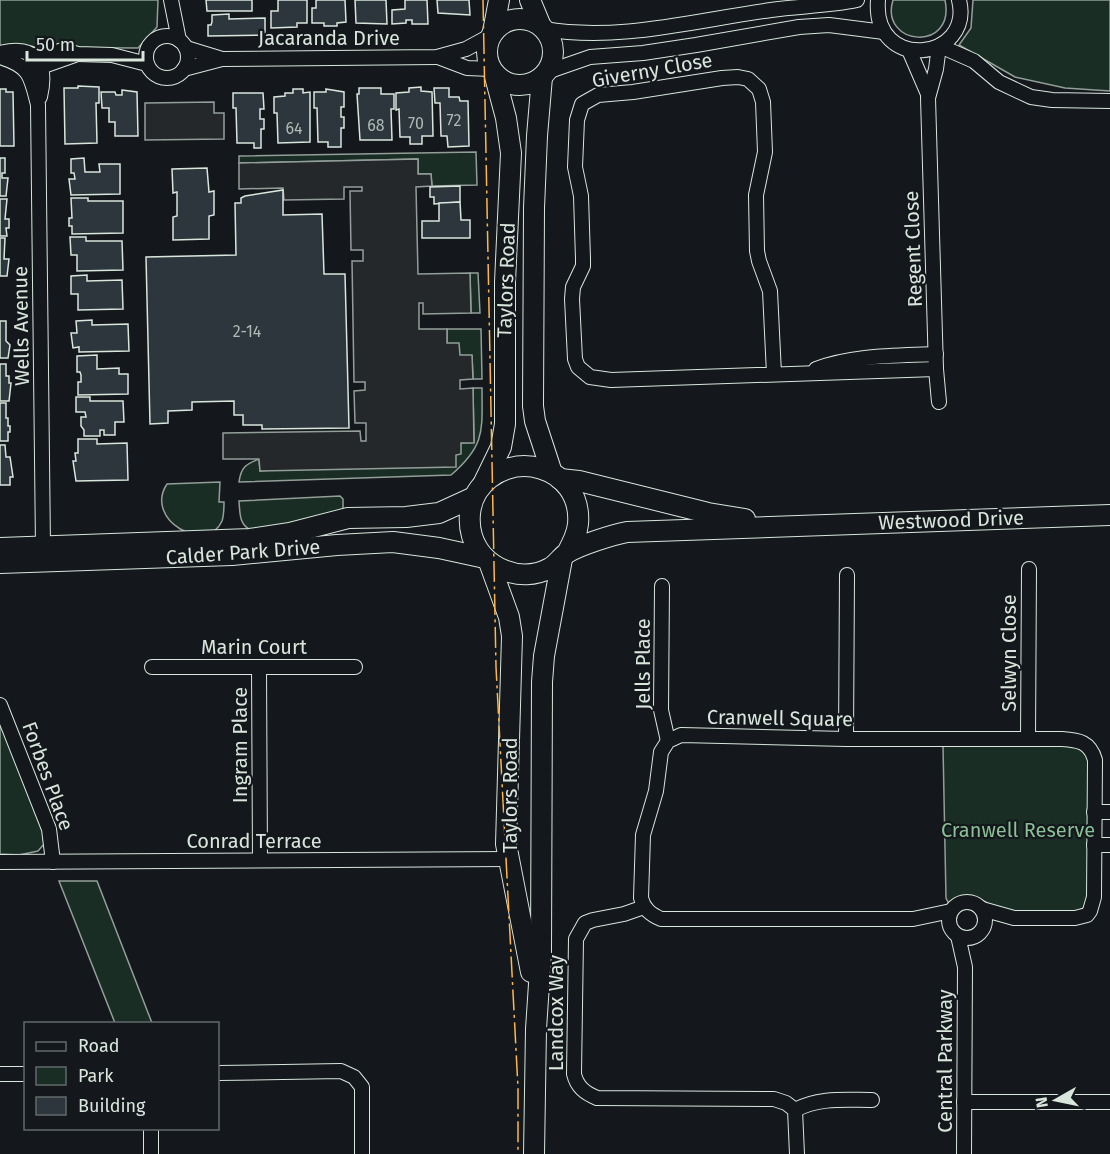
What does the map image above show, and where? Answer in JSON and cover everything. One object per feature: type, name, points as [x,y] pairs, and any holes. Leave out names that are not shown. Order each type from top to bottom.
[{"type":"main road","points":[[499,0],[486,53],[492,71],[502,80],[522,85],[533,83],[544,75],[553,54],[550,36],[542,26],[530,0]]},
{"type":"main road","points":[[491,34],[500,24],[520,18],[542,26]]},
{"type":"main road","name":"Taylors Road","points":[[479,490],[501,447],[506,424],[505,282],[511,153],[506,118],[492,71]]},
{"type":"main road","name":"Taylors Road","points":[[544,75],[534,197],[532,406],[535,421],[556,476]]},
{"type":"main road","points":[[515,466],[541,468],[556,476],[571,492],[577,507],[578,523],[575,539],[564,556],[551,567],[539,572],[526,574],[500,569],[487,560],[472,535],[470,510],[479,490],[498,472],[515,466]]},
{"type":"main road","name":"Westwood Drive","points":[[556,476],[708,513],[792,526]]},
{"type":"main road","name":"Calder Park Drive","points":[[232,547],[348,518],[405,517],[439,513],[479,490]]},
{"type":"main road","name":"Westwood Drive","points":[[564,556],[611,535],[627,532],[1110,515]]},
{"type":"main road","name":"Calder Park Drive","points":[[0,563],[43,555],[393,542],[439,548],[487,560]]},
{"type":"main road","name":"Calder Park Drive","points":[[0,548],[43,555]]},
{"type":"main road","name":"Taylors Road","points":[[534,1154],[536,1029],[541,954],[542,682],[547,635],[564,556]]},
{"type":"main road","name":"Taylors Road","points":[[487,560],[509,617],[512,636],[506,844],[529,959],[536,1029]]},
{"type":"main road","points":[[509,858],[541,858]]},
{"type":"street","points":[[162,36],[170,0]]},
{"type":"street","points":[[149,45],[147,64],[153,72],[165,78],[172,77],[184,69],[188,59],[170,0]]},
{"type":"street","points":[[542,26],[576,33],[657,28],[696,24],[770,10],[857,0]]},
{"type":"street","points":[[879,0],[879,22],[884,32],[899,46],[909,50],[929,50],[949,39],[960,17],[959,0]]},
{"type":"street","points":[[544,75],[590,57],[643,53],[799,27],[838,26],[884,32]]},
{"type":"street","name":"Jacaranda Drive","points":[[184,69],[222,59],[437,57],[466,49],[491,34]]},
{"type":"street","points":[[112,55],[149,45],[162,36],[168,36],[182,44]]},
{"type":"street","name":"Jacaranda Drive","points":[[182,44],[222,59]]},
{"type":"street","points":[[939,46],[974,61],[999,82],[1031,97],[1052,100],[1110,101]]},
{"type":"street","name":"Regent Close","points":[[939,46],[936,69],[928,94],[936,369],[939,402]]},
{"type":"street","points":[[0,55],[24,50],[38,62]]},
{"type":"street","name":"Regent Close","points":[[909,50],[928,94]]},
{"type":"street","points":[[0,55],[25,68],[38,62],[78,54],[112,55],[147,64]]},
{"type":"street","name":"Jacaranda Drive","points":[[437,57],[467,68],[492,71]]},
{"type":"street","name":"Wells Avenue","points":[[38,62],[42,88],[38,105]]},
{"type":"street","name":"Wells Avenue","points":[[25,68],[33,82],[38,105],[43,555]]},
{"type":"street","name":"Giverny Close","points":[[774,374],[770,291],[757,251],[756,195],[765,152],[763,102],[759,89],[748,79],[738,77],[598,95],[588,99],[579,110],[576,142],[575,167],[581,195],[583,259],[573,287],[572,299],[574,360],[578,367],[590,377],[611,380],[936,369]]},
{"type":"street","name":"Giverny Close","points":[[805,373],[829,364],[863,357],[936,354]]},
{"type":"street","name":"Selwyn Close","points":[[1028,738],[1029,569]]},
{"type":"street","points":[[846,739],[847,576]]},
{"type":"street","name":"Jells Place","points":[[662,586],[661,710],[668,741]]},
{"type":"street","name":"Marin Court","points":[[152,667],[355,667]]},
{"type":"street","name":"Ingram Place","points":[[259,667],[260,860]]},
{"type":"street","name":"Forbes Place","points":[[0,705],[49,829],[53,862]]},
{"type":"street","name":"Cranwell Square","points":[[668,741],[681,735],[846,739],[1028,738],[1077,740],[1086,744],[1095,760],[1094,897],[1090,911],[1087,915],[1075,918],[1014,918],[982,909]]},
{"type":"street","points":[[668,741],[661,752],[656,791],[643,835],[641,890],[644,906],[651,914],[660,919],[913,919],[951,911]]},
{"type":"street","points":[[1094,812],[1110,812]]},
{"type":"street","points":[[1094,845],[1110,845]]},
{"type":"street","name":"Conrad Terrace","points":[[0,862],[509,858]]},
{"type":"street","points":[[913,919],[968,938],[980,931],[985,918],[982,909],[966,902],[955,906],[949,917],[954,932]]},
{"type":"street","name":"Landcox Way","points":[[644,906],[624,914],[585,923],[576,939],[574,1074],[576,1083],[587,1094],[597,1098],[774,1099],[786,1103],[795,1110]]},
{"type":"street","name":"Cranwell Square","points":[[980,931],[1014,918]]},
{"type":"street","name":"Central Parkway","points":[[965,967],[980,931]]},
{"type":"street","name":"Central Parkway","points":[[954,932],[965,967],[964,1154]]},
{"type":"street","points":[[219,1073],[341,1071],[354,1077],[362,1086],[362,1154]]},
{"type":"street","points":[[0,1074],[24,1074]]},
{"type":"street","points":[[797,1154],[795,1110],[821,1100],[872,1100]]},
{"type":"street","points":[[964,1102],[1110,1102]]},
{"type":"street","points":[[151,1130],[151,1154]]},
{"type":"green space","points":[[0,0],[158,0],[157,27],[138,48],[0,47]]},
{"type":"green space","points":[[893,0],[945,0],[945,17],[940,29],[930,35],[918,37],[906,34],[897,27],[892,15]]},
{"type":"green space","points":[[973,0],[1110,0],[1110,91],[1065,88],[1015,77],[959,45],[971,28]]},
{"type":"green space","points":[[476,152],[477,185],[432,186],[431,174],[418,174],[418,159],[239,163],[239,156]]},
{"type":"green space","points":[[470,273],[478,273],[480,313],[471,313]]},
{"type":"green space","points":[[447,329],[481,329],[482,379],[473,379],[472,356],[460,356],[447,343]]},
{"type":"green space","points":[[473,388],[482,388],[480,436],[471,455],[451,475],[239,482],[245,467],[259,459],[260,471],[456,454],[461,443],[474,442]]},
{"type":"green space","points":[[220,482],[219,502],[224,502],[224,514],[222,521],[214,531],[204,535],[192,534],[180,529],[163,510],[162,497],[167,484]]},
{"type":"green space","points":[[340,496],[343,499],[343,510],[314,520],[251,530],[244,525],[241,518],[239,501]]},
{"type":"green space","points":[[0,709],[48,833],[45,843],[38,851],[19,855],[0,854]]},
{"type":"green space","name":"Cranwell Reserve","points":[[943,746],[1072,746],[1087,752],[1093,764],[1087,906],[1074,912],[1009,911],[996,908],[978,898],[966,896],[950,906],[946,898]]},
{"type":"green space","points":[[59,881],[97,881],[152,1022],[115,1022]]},
{"type":"shaded area","points":[[214,102],[214,113],[224,113],[224,139],[145,140],[145,103]]},
{"type":"shaded area","points":[[418,159],[418,174],[431,174],[432,186],[416,187],[418,274],[470,273],[471,313],[423,314],[423,303],[419,303],[419,329],[447,329],[447,343],[459,343],[460,355],[472,355],[473,379],[460,380],[460,389],[473,388],[474,443],[461,443],[461,454],[456,455],[456,467],[260,471],[259,459],[223,459],[223,433],[360,431],[361,441],[366,441],[366,423],[355,423],[354,391],[365,390],[365,382],[354,382],[352,261],[363,261],[363,250],[351,250],[350,191],[362,191],[362,187],[344,187],[344,199],[284,200],[283,188],[239,189],[239,163]]},
{"type":"building","points":[[206,0],[252,0],[252,11],[207,11]]},
{"type":"building","points":[[278,0],[307,0],[307,23],[297,23],[297,27],[271,28],[271,11],[278,11]]},
{"type":"building","points":[[316,0],[345,0],[346,22],[337,23],[337,26],[312,23],[312,8],[316,8]]},
{"type":"building","points":[[355,0],[386,0],[387,24],[356,23]]},
{"type":"building","points":[[405,0],[427,0],[428,24],[412,24],[412,20],[406,20],[406,23],[392,24],[392,10],[405,9]]},
{"type":"building","points":[[437,0],[469,0],[470,15],[438,13]]},
{"type":"building","points":[[229,14],[229,19],[265,18],[265,35],[208,36],[208,25],[211,25],[212,15]]},
{"type":"building","points":[[78,86],[99,87],[99,103],[96,103],[97,143],[65,144],[64,88],[78,88]]},
{"type":"building","points":[[421,87],[421,91],[432,92],[433,136],[422,136],[422,144],[410,144],[410,137],[400,137],[396,93],[409,92],[409,88]]},
{"type":"building","points":[[359,88],[381,88],[381,94],[394,94],[394,109],[391,109],[392,140],[360,140],[357,94],[359,94]]},
{"type":"building","points":[[434,88],[449,88],[449,97],[459,97],[460,101],[468,101],[469,146],[448,147],[447,136],[441,136],[440,103],[435,103]]},
{"type":"building","points":[[0,89],[13,92],[14,146],[0,146]]},
{"type":"building","points":[[293,89],[303,89],[303,93],[310,92],[310,142],[278,143],[274,97],[293,93]]},
{"type":"building","points":[[326,89],[344,92],[344,107],[341,107],[344,128],[341,128],[341,147],[328,147],[328,142],[318,142],[314,92],[326,92]]},
{"type":"building","points":[[122,90],[137,92],[138,136],[115,136],[115,122],[109,122],[109,108],[102,108],[101,92],[115,92],[116,95],[122,95]]},
{"type":"building","points":[[233,93],[263,93],[264,109],[260,109],[260,119],[264,119],[264,129],[261,129],[261,148],[254,148],[254,143],[237,143]]},
{"type":"building","points":[[0,158],[5,158],[5,173],[2,173],[2,178],[8,178],[6,196],[0,196]]},
{"type":"building","points":[[84,158],[85,172],[100,172],[99,164],[120,164],[120,194],[71,195],[69,179],[75,179],[74,173],[71,173],[71,159]]},
{"type":"building","points":[[207,168],[209,192],[214,191],[214,215],[209,216],[209,239],[173,240],[173,217],[177,216],[177,192],[173,193],[172,169]]},
{"type":"building","points":[[460,186],[460,202],[434,204],[434,197],[430,197],[430,187]]},
{"type":"building","points":[[283,190],[283,215],[322,214],[324,274],[345,274],[349,428],[262,429],[262,425],[243,425],[243,415],[234,415],[234,401],[192,402],[192,410],[168,411],[168,423],[150,424],[146,257],[236,255],[235,203],[241,203],[241,198],[245,196]]},
{"type":"building","points":[[71,198],[88,198],[88,201],[123,201],[123,233],[72,234],[72,226],[69,226],[69,218],[72,218]]},
{"type":"building","points":[[0,199],[7,199],[5,219],[9,219],[9,228],[6,228],[7,236],[0,236]]},
{"type":"building","points":[[460,202],[461,220],[470,220],[470,238],[422,238],[422,221],[439,221],[439,203]]},
{"type":"building","points":[[70,237],[86,237],[86,241],[122,241],[123,270],[77,271],[77,255],[71,255]]},
{"type":"building","points":[[0,238],[5,238],[4,259],[9,259],[7,276],[0,276]]},
{"type":"building","points":[[87,275],[87,281],[122,280],[123,309],[78,310],[78,294],[71,294],[71,276]]},
{"type":"building","points":[[92,320],[92,325],[128,324],[129,351],[79,352],[79,347],[73,348],[71,333],[77,333],[76,321]]},
{"type":"building","points":[[0,321],[6,321],[6,341],[10,345],[8,358],[0,358]]},
{"type":"building","points":[[97,355],[97,369],[119,368],[119,374],[128,374],[128,394],[78,395],[78,382],[81,382],[81,375],[77,372],[77,356]]},
{"type":"building","points":[[0,364],[6,364],[6,376],[9,376],[9,383],[11,383],[9,401],[0,401]]},
{"type":"building","points":[[76,397],[90,397],[90,401],[123,401],[124,422],[115,422],[115,435],[104,435],[104,430],[100,430],[100,436],[84,436],[81,417],[86,417],[85,412],[76,412]]},
{"type":"building","points":[[0,403],[6,403],[6,418],[10,426],[8,441],[0,441]]},
{"type":"building","points":[[78,439],[97,439],[97,444],[127,443],[128,480],[76,481],[73,461],[76,461],[75,453],[78,453]]},
{"type":"building","points":[[0,445],[5,445],[6,457],[10,457],[13,477],[10,477],[10,485],[0,485]]},
{"type":"power","points":[[483,0],[496,667],[518,1088],[518,1154]]}]
